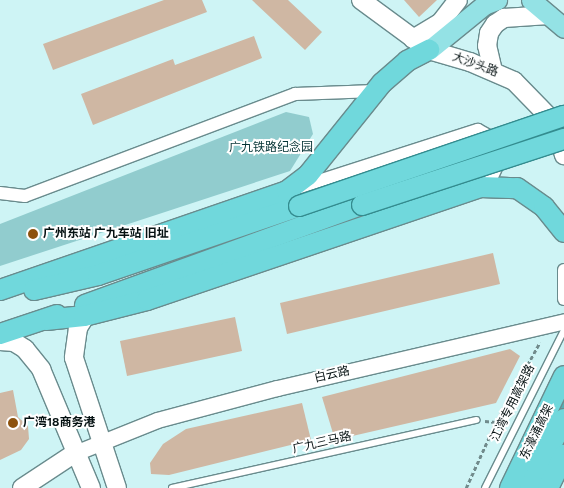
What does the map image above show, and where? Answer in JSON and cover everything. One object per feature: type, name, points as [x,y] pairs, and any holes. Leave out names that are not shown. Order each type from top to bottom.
[{"type":"highway","points":[[0,296],[98,275],[293,199],[375,91],[407,61],[421,44]]},
{"type":"highway","points":[[0,290],[564,116]]},
{"type":"highway","points":[[0,334],[90,308],[362,204],[564,139]]},
{"type":"highway","points":[[90,308],[147,300],[480,186],[517,188],[544,207],[563,234]]},
{"type":"highway","name":"东濠涌高架","points":[[510,488],[564,376]]},
{"type":"highway","name":"东濠涌高架","points":[[530,488],[564,420]]},
{"type":"highway","points":[[548,488],[564,455]]},
{"type":"main road","name":"大沙头路","points":[[361,0],[421,44],[493,71],[514,81],[549,116],[558,133],[564,155]]},
{"type":"main road","points":[[421,44],[458,0]]},
{"type":"main road","points":[[421,44],[484,5],[497,0]]},
{"type":"main road","points":[[531,0],[564,28]]},
{"type":"main road","points":[[493,71],[487,46],[489,33],[495,24],[504,18],[549,15]]},
{"type":"main road","points":[[90,308],[74,343],[74,358],[117,488]]},
{"type":"main road","points":[[0,341],[14,342],[35,358],[52,392],[75,453],[92,488]]},
{"type":"main road","points":[[92,488],[103,442]]},
{"type":"main road","name":"白云路","points":[[22,488],[75,453]]},
{"type":"street","points":[[0,193],[25,196],[295,94],[375,91]]},
{"type":"street","points":[[293,199],[478,130],[489,136],[497,166],[490,181],[480,186]]},
{"type":"street","points":[[564,270],[564,299]]},
{"type":"street","name":"白云路","points":[[75,453],[157,420],[564,321]]},
{"type":"lane","name":"江湾专用高架路","points":[[485,488],[564,330]]},
{"type":"lane","name":"广九三马路","points":[[172,488],[476,420]]},
{"type":"path","points":[[466,488],[496,422],[540,342],[539,326]]},
{"type":"green space","name":"广九铁路纪念园","points":[[286,112],[309,117],[313,134],[290,171],[0,266],[0,224]]},
{"type":"building","points":[[164,0],[202,0],[207,12],[53,70],[43,44]]},
{"type":"building","points":[[252,0],[288,0],[322,32],[305,50]]},
{"type":"building","points":[[404,0],[437,0],[419,17]]},
{"type":"building","points":[[254,36],[262,58],[93,125],[81,94],[173,59],[175,65]]},
{"type":"building","points":[[493,253],[500,284],[287,334],[280,303]]},
{"type":"building","points":[[235,317],[242,351],[127,376],[120,341]]},
{"type":"building","points":[[510,349],[520,356],[496,403],[335,440],[322,397]]},
{"type":"building","name":"广湾18商务港","points":[[13,390],[18,417],[28,426],[29,439],[21,450],[0,460],[0,393]]},
{"type":"building","points":[[302,403],[311,440],[169,475],[151,474],[150,463],[163,444],[186,429]]},
{"type":"waterway","points":[[543,442],[564,402]]},
{"type":"place","name":"广州东站 广九车站 旧址","points":[[33,234]]},
{"type":"place","name":"广湾18商务港","points":[[13,423]]}]
